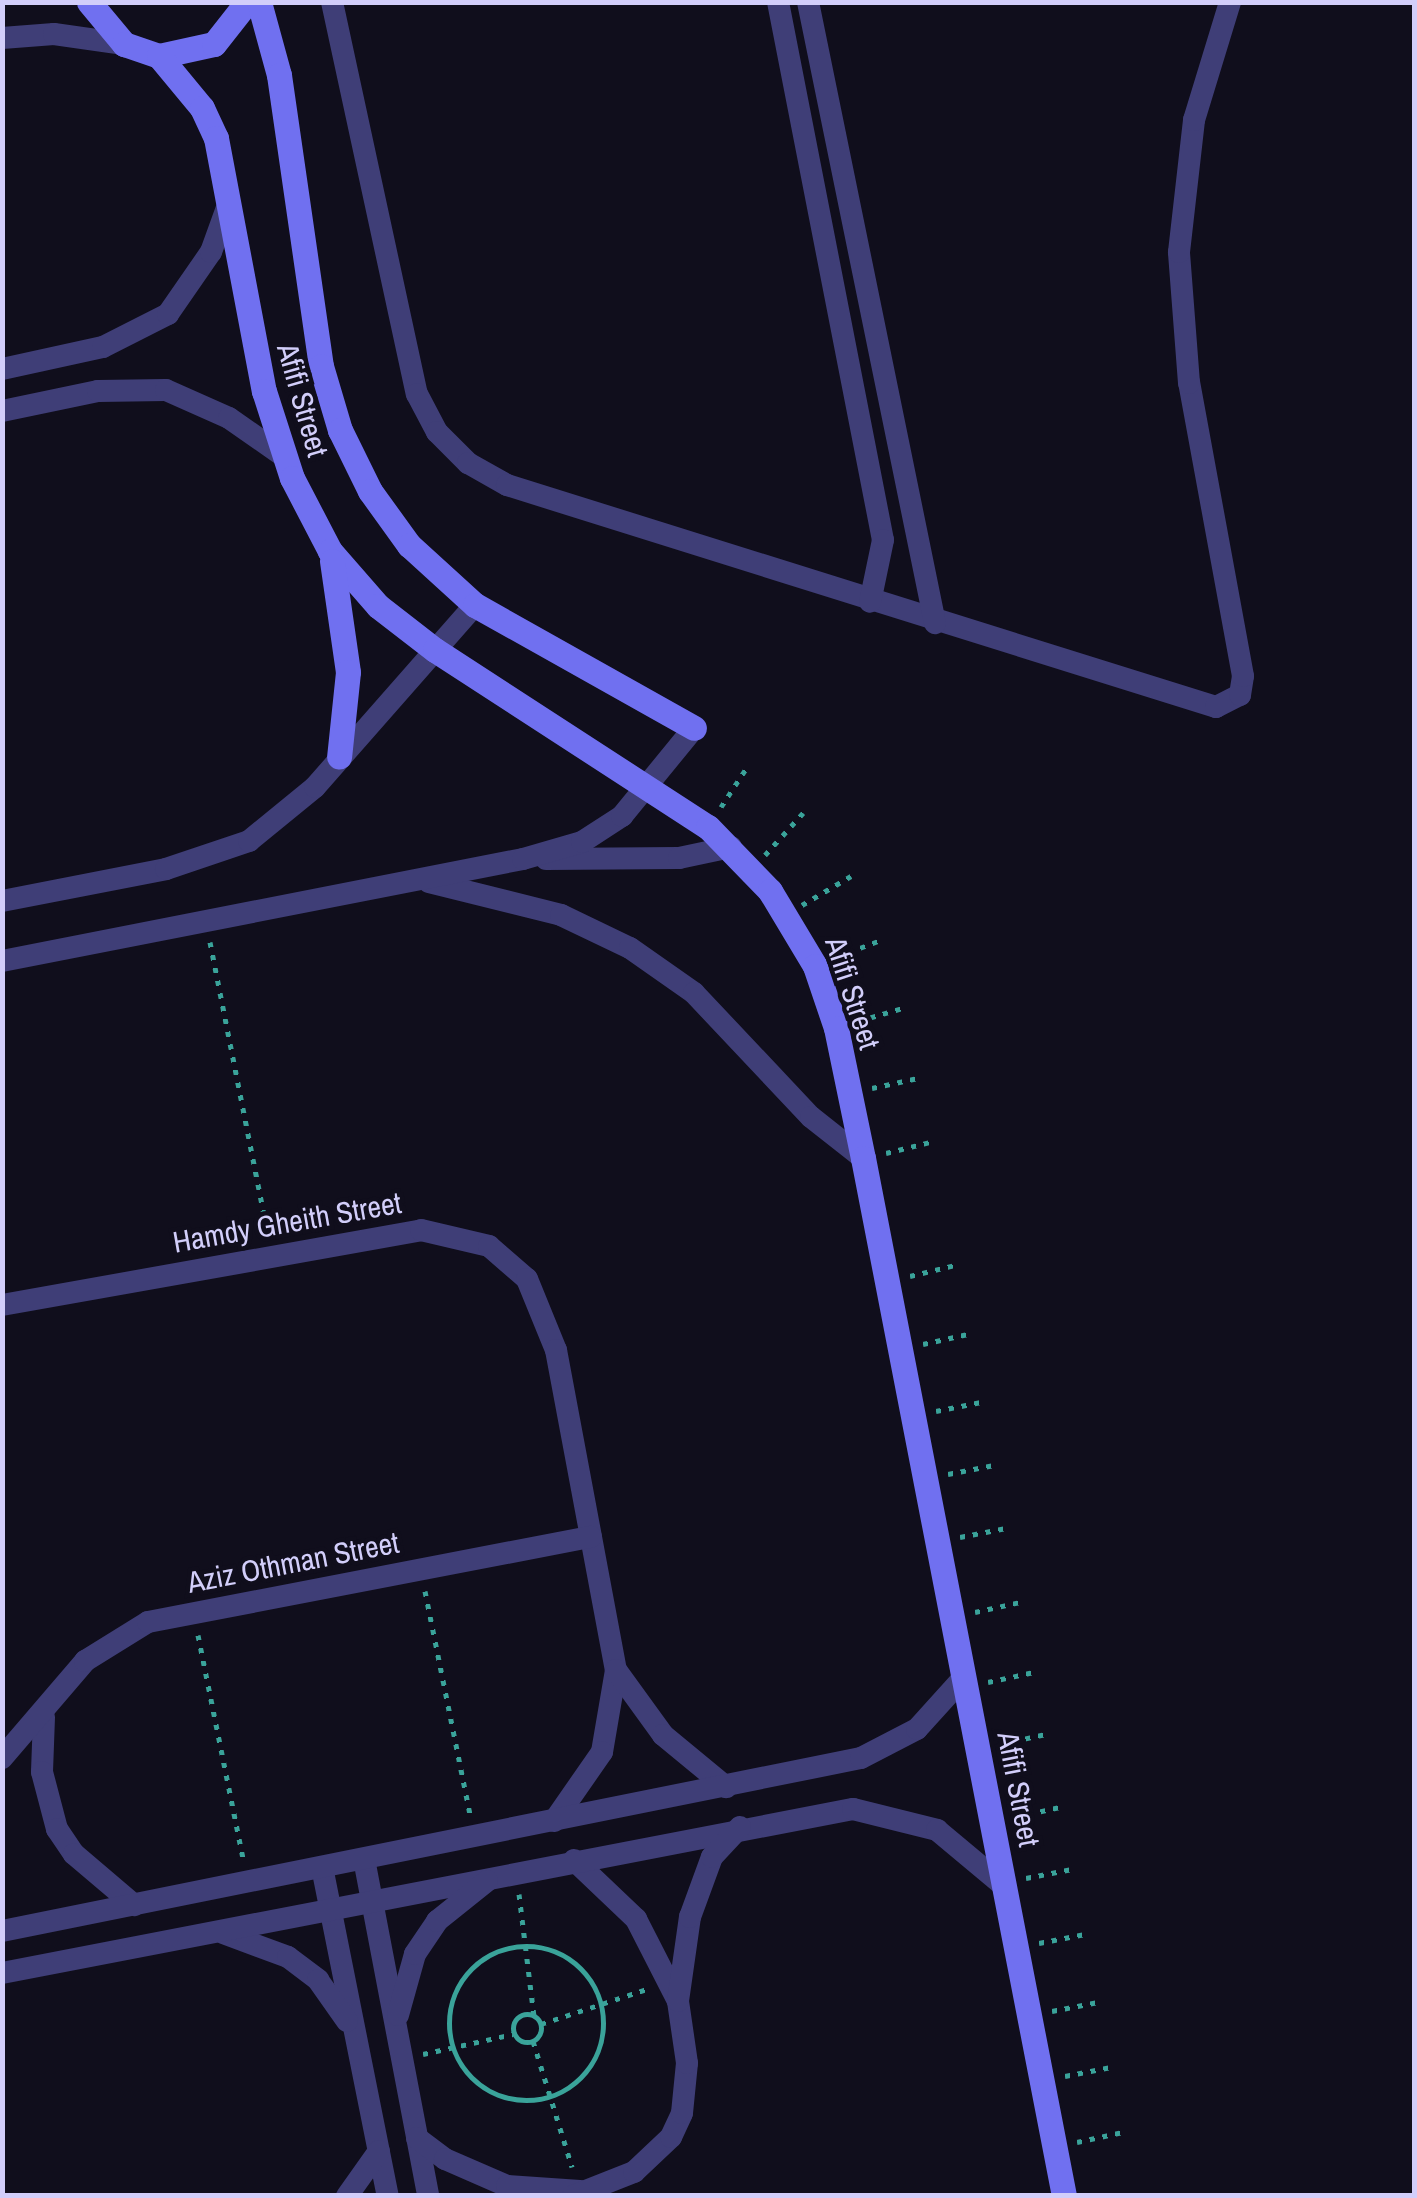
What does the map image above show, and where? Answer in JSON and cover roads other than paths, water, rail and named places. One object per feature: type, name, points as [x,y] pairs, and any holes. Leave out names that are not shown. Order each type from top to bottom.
[{"type":"street","points":[[89,2],[124,44]]},
{"type":"street","points":[[2,38],[54,34],[124,44],[160,56],[214,44],[248,2]]},
{"type":"street","name":"Afifi Street","points":[[259,2],[282,94],[321,366],[340,430],[370,491],[410,545],[476,605],[694,728]]},
{"type":"street","points":[[332,2],[417,394],[451,448],[507,485],[935,623],[1206,705],[1225,706],[1240,694],[1243,676],[1189,383],[1179,281],[1194,120],[1230,2]]},
{"type":"street","points":[[778,2],[779,29],[880,526],[881,571],[870,602]]},
{"type":"street","points":[[779,29],[809,13],[935,623]]},
{"type":"street","name":"Afifi Street","points":[[160,56],[209,122],[230,202],[248,328],[282,455],[330,551],[378,606],[434,650],[708,827],[752,868],[787,914],[815,966],[836,1028],[863,1158],[1064,2196]]},
{"type":"street","points":[[2,370],[103,347],[168,314],[212,252],[230,202]]},
{"type":"street","points":[[2,411],[115,389],[166,390],[230,418],[282,455]]},
{"type":"street","points":[[330,551],[347,631],[339,757]]},
{"type":"street","points":[[881,571],[923,568]]},
{"type":"street","points":[[2,901],[210,858],[285,817],[476,605]]},
{"type":"street","points":[[2,960],[523,859],[602,832],[650,788],[694,728]]},
{"type":"street","points":[[523,859],[679,858],[731,847]]},
{"type":"street","points":[[411,879],[487,891],[561,914],[630,948],[694,992],[811,1117],[863,1158]]},
{"type":"street","name":"Hamdy Gheith Street","points":[[2,1305],[382,1232],[453,1233],[489,1246],[527,1279],[548,1318],[616,1670],[602,1752],[554,1821]]},
{"type":"street","name":"Aziz Othman Street","points":[[2,1758],[44,1717],[85,1661],[114,1638],[193,1610],[592,1537]]},
{"type":"street","name":"Hamdy Gheith Street","points":[[616,1670],[664,1735],[726,1787]]},
{"type":"street","points":[[2,1931],[844,1763],[892,1745],[918,1729],[965,1682]]},
{"type":"street","points":[[44,1717],[46,1802],[57,1830],[74,1854],[134,1904]]},
{"type":"street","points":[[2,1973],[741,1826],[852,1809],[896,1815],[937,1830],[1004,1884]]},
{"type":"street","points":[[673,1992],[699,1885],[712,1858],[741,1826]]},
{"type":"street","points":[[364,1859],[428,2196]]},
{"type":"street","points":[[418,2138],[445,2159],[508,2186],[576,2193],[634,2172],[671,2136],[688,2088],[673,1992],[636,1918],[574,1860]]},
{"type":"street","points":[[322,1867],[388,2196]]},
{"type":"street","points":[[396,2029],[402,1990],[437,1922],[507,1873]]},
{"type":"street","points":[[215,1931],[288,1956],[318,1980],[358,2044]]},
{"type":"street","points":[[347,2196],[379,2151]]}]
